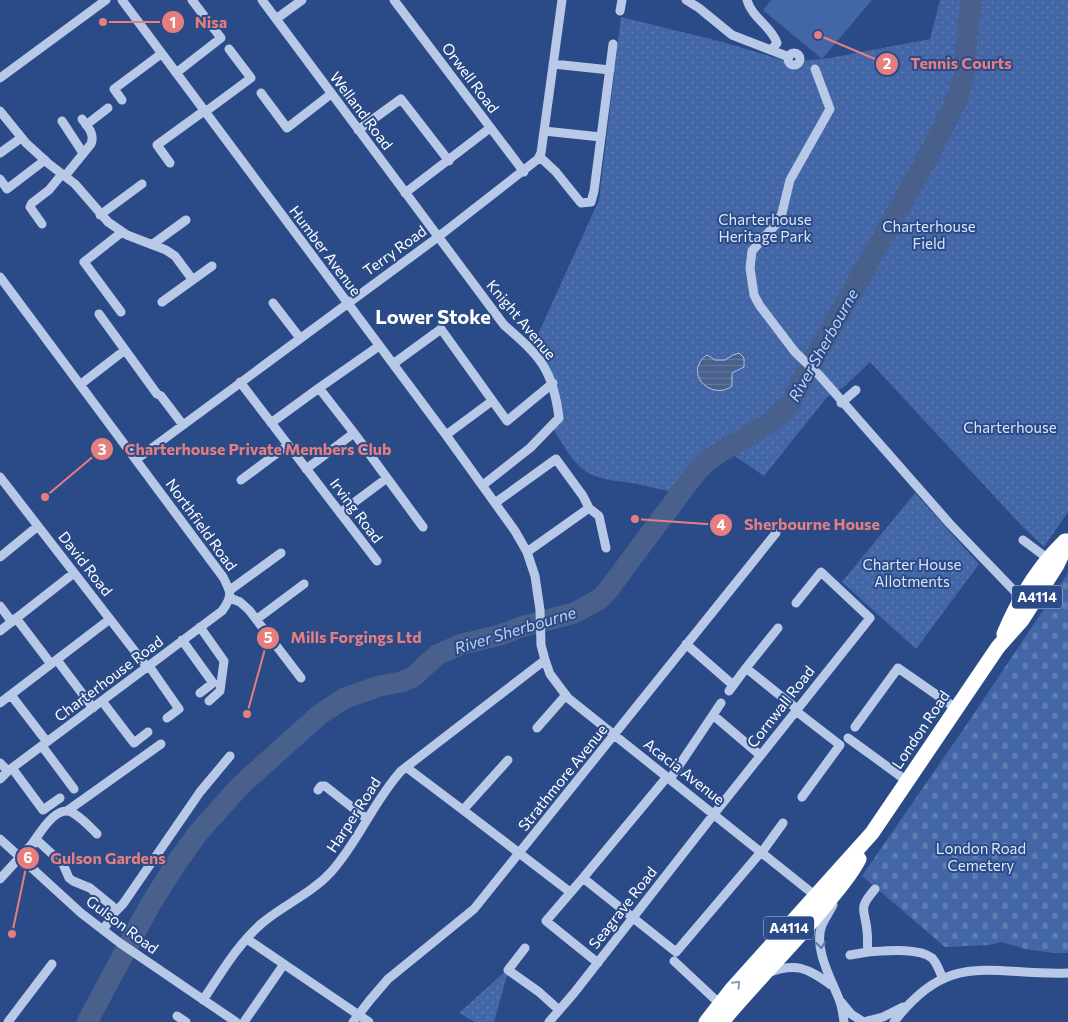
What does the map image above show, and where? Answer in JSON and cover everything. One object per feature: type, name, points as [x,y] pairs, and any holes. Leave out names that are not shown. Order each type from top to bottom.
[{"type":"highway","name":"London Road","points":[[998,646],[1020,598],[1048,558],[1068,540]]},
{"type":"highway","name":"London Road","points":[[706,1022],[872,833],[998,646],[1022,620],[1057,565],[1068,540]]},
{"type":"highway","name":"London Road","points":[[722,1022],[818,915],[854,870],[872,833]]},
{"type":"street","points":[[0,78],[106,0]]},
{"type":"street","name":"Humber Avenue","points":[[122,0],[446,435],[515,531],[527,552],[536,576],[540,610],[541,645],[545,660]]},
{"type":"street","points":[[176,73],[221,38],[192,0]]},
{"type":"street","name":"Welland Road","points":[[262,0],[438,237]]},
{"type":"street","points":[[276,19],[302,0]]},
{"type":"street","name":"Orwell Road","points":[[394,0],[524,172]]},
{"type":"street","points":[[562,0],[540,157],[556,172],[581,203],[591,202],[613,44]]},
{"type":"street","points":[[620,11],[622,0]]},
{"type":"street","points":[[686,0],[732,34],[789,56]]},
{"type":"street","points":[[747,0],[750,10],[774,35],[777,43],[772,49]]},
{"type":"street","points":[[170,163],[157,145],[250,78],[229,49]]},
{"type":"street","points":[[122,100],[114,90],[161,54]]},
{"type":"street","points":[[553,64],[610,70]]},
{"type":"street","points":[[815,70],[830,109],[790,180],[778,222],[752,251],[750,268],[754,294],[760,306],[795,352],[820,376],[841,403],[950,524],[1020,598]]},
{"type":"street","points":[[261,93],[287,128],[331,94]]},
{"type":"street","points":[[358,130],[401,99],[449,160]]},
{"type":"street","points":[[42,224],[30,207],[32,203],[49,190],[83,153],[92,140],[91,131],[84,122],[108,108]]},
{"type":"street","points":[[0,111],[21,138],[44,160],[75,184],[100,215],[122,232],[153,244],[175,256],[192,280]]},
{"type":"street","points":[[62,120],[83,153]]},
{"type":"street","points":[[405,193],[490,128]]},
{"type":"street","points":[[544,131],[601,137]]},
{"type":"street","points":[[0,153],[21,138]]},
{"type":"street","name":"Terry Road","points":[[136,459],[438,237],[524,172],[540,157]]},
{"type":"street","points":[[0,179],[4,191],[44,160]]},
{"type":"street","points":[[100,215],[142,184]]},
{"type":"street","points":[[153,244],[186,220]]},
{"type":"street","points":[[121,312],[84,262],[122,232]]},
{"type":"street","name":"Knight Avenue","points":[[438,237],[504,325],[531,348],[544,366],[553,384],[559,418],[530,448],[483,486]]},
{"type":"street","points":[[162,302],[212,266]]},
{"type":"street","name":"Northfield Road","points":[[0,277],[223,577],[230,594],[257,619],[301,678]]},
{"type":"street","points":[[273,303],[300,338]]},
{"type":"street","points":[[99,314],[157,394],[161,396],[183,425]]},
{"type":"street","points":[[392,364],[442,329],[506,420],[553,384]]},
{"type":"street","points":[[271,423],[378,346]]},
{"type":"street","points":[[80,384],[125,350]]},
{"type":"street","name":"Irving Road","points":[[240,382],[377,561]]},
{"type":"street","points":[[319,388],[423,527]]},
{"type":"street","points":[[841,403],[856,390]]},
{"type":"street","points":[[446,435],[492,401]]},
{"type":"street","points":[[306,469],[354,433]]},
{"type":"street","points":[[241,480],[288,445]]},
{"type":"street","points":[[495,503],[556,459],[589,508],[599,516],[606,548]]},
{"type":"street","points":[[340,513],[387,478]]},
{"type":"street","name":"David Road","points":[[2,483],[38,526],[179,709],[167,718]]},
{"type":"street","points":[[527,552],[589,508]]},
{"type":"street","points":[[0,557],[38,526]]},
{"type":"street","name":"Strathmore Avenue","points":[[355,1018],[388,980],[474,909],[615,736],[686,644],[776,533]]},
{"type":"street","points":[[1023,540],[1048,558]]},
{"type":"street","name":"Charterhouse Road","points":[[0,779],[10,769],[222,611],[230,594],[281,553]]},
{"type":"street","name":"Cornwall Road","points":[[714,814],[870,618],[821,572],[796,603]]},
{"type":"street","points":[[0,631],[74,573]]},
{"type":"street","points":[[257,619],[304,584]]},
{"type":"street","points":[[0,606],[54,662],[92,708]]},
{"type":"street","points":[[6,699],[110,619]]},
{"type":"street","points":[[200,627],[224,661],[220,691],[209,701]]},
{"type":"street","points":[[686,644],[731,688],[778,628]]},
{"type":"street","points":[[182,640],[213,683],[200,693]]},
{"type":"street","name":"Acacia Avenue","points":[[545,660],[550,674],[566,696],[817,897]]},
{"type":"street","name":"Harper Road","points":[[203,1000],[247,939],[264,921],[303,896],[322,880],[347,852],[384,792],[406,767],[545,660]]},
{"type":"street","points":[[746,668],[840,745],[802,797]]},
{"type":"street","points":[[855,727],[898,668],[956,709]]},
{"type":"street","points":[[0,689],[6,699],[44,744],[74,790]]},
{"type":"street","points":[[537,728],[566,696]]},
{"type":"street","points":[[102,701],[134,742],[148,732]]},
{"type":"street","points":[[598,963],[546,921],[668,778],[721,703]]},
{"type":"street","points":[[712,716],[760,755]]},
{"type":"street","points":[[848,738],[908,781]]},
{"type":"street","points":[[0,880],[21,858],[47,823],[58,814],[67,811],[161,744]]},
{"type":"street","points":[[103,930],[200,792],[230,756]]},
{"type":"street","points":[[463,810],[508,760]]},
{"type":"street","points":[[0,764],[10,769],[43,810],[60,798]]},
{"type":"street","points":[[406,767],[570,892]]},
{"type":"street","points":[[318,790],[320,786],[325,786],[367,819]]},
{"type":"street","points":[[67,811],[73,813],[97,834]]},
{"type":"street","name":"Seagrave Road","points":[[550,1020],[598,963],[714,814]]},
{"type":"street","points":[[583,878],[676,952],[762,852],[783,823]]},
{"type":"street","name":"Gulson Road","points":[[0,839],[81,913],[120,943],[203,1000],[225,1019],[236,1022]]},
{"type":"street","points":[[32,844],[39,842],[43,845],[63,864],[68,878],[73,882],[90,888],[112,906],[115,912]]},
{"type":"street","points":[[854,870],[821,926],[820,941],[831,985],[839,1000],[851,1014],[864,1022],[883,1017],[908,1004]]},
{"type":"street","points":[[868,952],[863,906],[875,889]]},
{"type":"street","points":[[247,939],[284,964],[355,1018],[369,1022]]},
{"type":"street","points":[[525,948],[508,970],[560,1010]]},
{"type":"street","points":[[850,955],[894,950],[922,954],[933,959],[943,979]]},
{"type":"street","points":[[674,961],[720,1004]]},
{"type":"street","points":[[8,1022],[52,964]]},
{"type":"street","points":[[244,1022],[284,964]]},
{"type":"street","points":[[764,974],[779,969],[802,967],[813,972],[831,985]]},
{"type":"street","points":[[894,1022],[908,1004],[922,991],[943,979],[966,971],[984,969],[1068,972]]},
{"type":"street","points":[[839,1000],[844,1022]]},
{"type":"street","points":[[177,1016],[186,1022]]},
{"type":"green space","points":[[771,0],[872,0],[822,59],[763,10]]},
{"type":"green space","name":"Charterhouse Heritage Park","points":[[940,0],[1068,0],[1068,512],[1044,547],[1021,525],[870,362],[844,387],[827,397],[764,476],[726,450],[690,496],[637,484],[603,479],[586,471],[570,454],[553,428],[559,418],[534,343],[599,200],[621,17],[723,42],[789,62],[830,58],[930,39]]},
{"type":"green space","name":"Charter House Allotments","points":[[915,493],[979,564],[916,649],[842,582]]},
{"type":"green space","name":"London Road Cemetery","points":[[1068,573],[1068,953],[1025,949],[1002,942],[989,945],[945,947],[862,876]]},
{"type":"green space","points":[[509,968],[494,1022],[475,1022],[459,1013]]},
{"type":"shaded area","points":[[739,353],[744,358],[744,367],[732,373],[732,386],[719,390],[712,389],[701,382],[697,370],[702,359],[707,355],[715,360],[725,360]]},
{"type":"waterway","name":"River Sherbourne","points":[[87,1022],[150,905],[198,833],[240,786],[319,715],[345,698],[413,677],[437,655],[459,645],[574,613],[600,599],[684,487],[700,469],[710,459],[762,428],[785,409],[794,397],[928,157],[957,99],[964,77],[968,23],[972,0]]},
{"type":"place","name":"Nisa","points":[[103,22]]},
{"type":"place","name":"Tennis Courts","points":[[818,35]]},
{"type":"place","name":"Charterhouse Private Members Club","points":[[45,497]]},
{"type":"place","name":"Sherbourne House","points":[[635,519]]},
{"type":"place","name":"Mills Forgings Ltd","points":[[247,714]]},
{"type":"place","name":"Gulson Gardens","points":[[12,934]]},
{"type":"district","name":"Lower Stoke","points":[[433,317]]},
{"type":"park label","name":"Charterhouse Field","points":[[929,236]]},
{"type":"park label","name":"Charterhouse","points":[[1010,428]]}]
